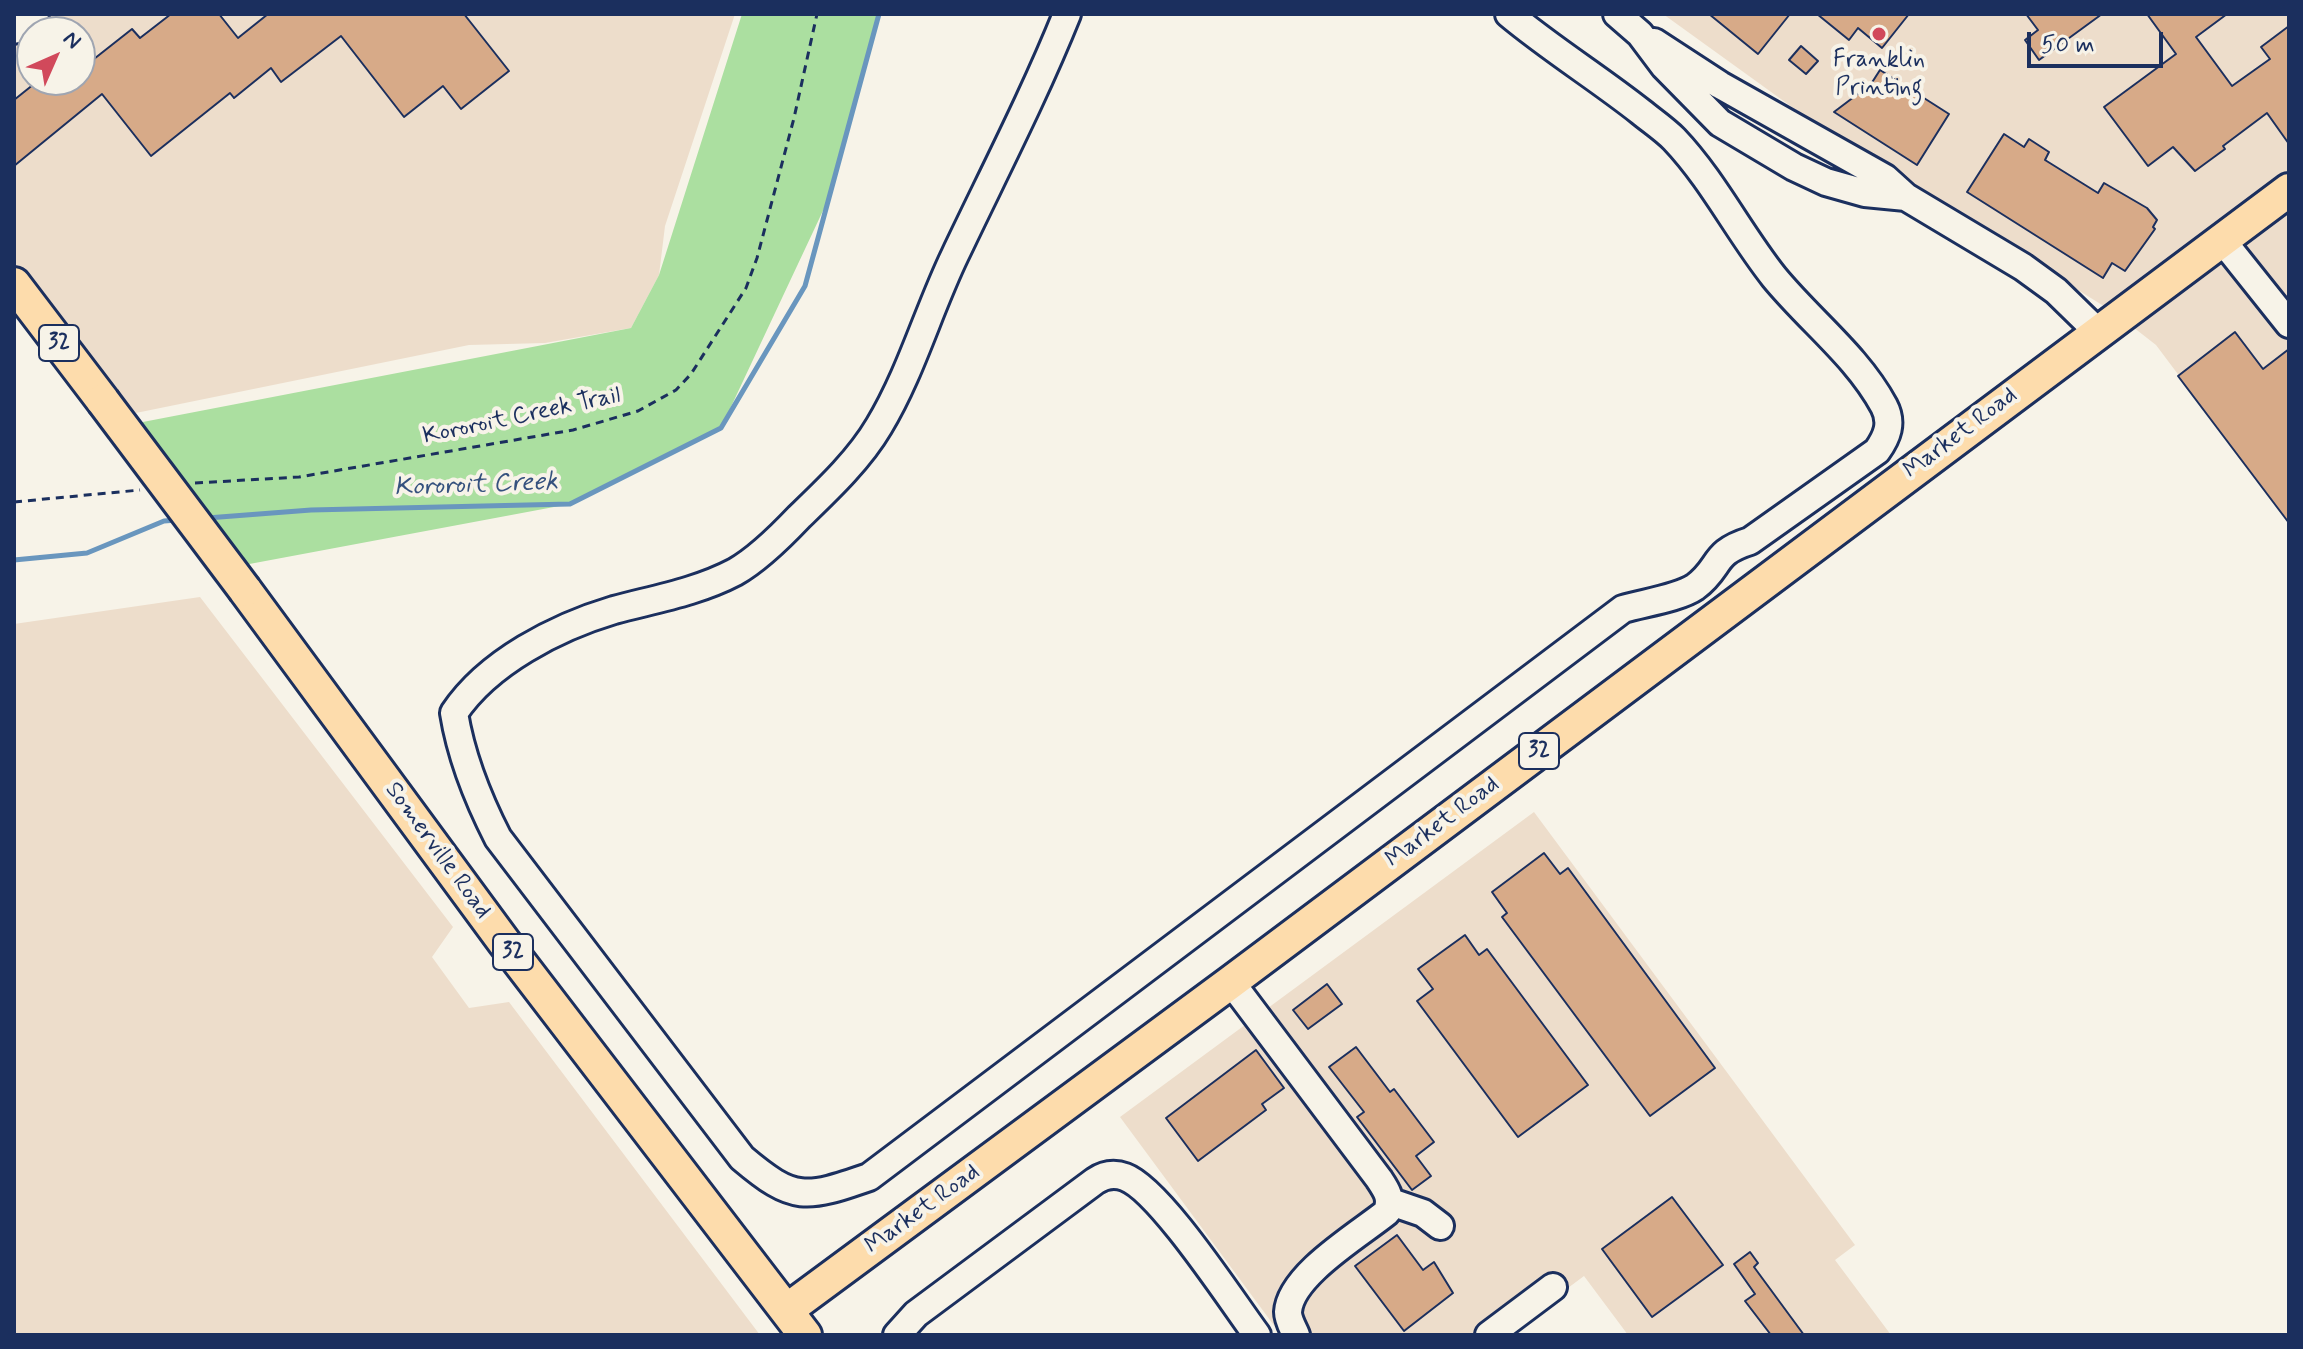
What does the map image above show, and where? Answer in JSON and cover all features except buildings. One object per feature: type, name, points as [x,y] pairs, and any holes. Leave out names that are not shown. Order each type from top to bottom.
[{"type":"main road","name":"Market Road","points":[[796,1322],[1231,982],[2289,190]]},
{"type":"main road","name":"Somerville Road","points":[[14,284],[245,590],[504,942],[796,1322]]},
{"type":"main road","name":"Somerville Road","points":[[14,318],[103,401]]},
{"type":"street","points":[[14,30],[35,14]]},
{"type":"street","points":[[1067,14],[1042,77],[951,263],[879,427],[841,474],[785,532],[737,571],[695,590],[576,623],[518,652],[465,696],[454,713],[458,740],[498,838],[589,962],[742,1158],[772,1183],[794,1193],[828,1191],[869,1177],[1623,609],[1692,589],[1709,575],[1717,560],[1730,547],[1750,541],[1852,469],[1877,451],[1887,436],[1889,419],[1885,407],[1840,345],[1791,298],[1729,216],[1700,169],[1672,137],[1509,14]]},
{"type":"street","points":[[1617,14],[1640,34],[1664,66],[1720,123],[1794,167],[1826,182],[1865,193],[1906,197],[2023,267],[2056,291],[2098,332]]},
{"type":"street","points":[[2222,240],[2289,324]]},
{"type":"street","points":[[1231,982],[1379,1179],[1391,1202],[1387,1212],[1305,1278],[1291,1297],[1288,1315],[1296,1335]]},
{"type":"street","points":[[897,1335],[916,1314],[1095,1181],[1109,1175],[1133,1182],[1164,1210],[1257,1335]]},
{"type":"street","points":[[1391,1202],[1423,1213],[1440,1226]]},
{"type":"street","points":[[1489,1335],[1553,1287]]},
{"type":"path","name":"Kororoit Creek Trail","points":[[188,484],[299,477],[573,430],[638,411],[676,390],[691,374],[746,288],[757,258],[794,118],[817,14]]},
{"type":"path","points":[[14,502],[149,489]]},
{"type":"shaded area","points":[[14,14],[735,14],[665,226],[659,275],[631,328],[545,343],[469,345],[126,415],[14,266]]},
{"type":"shaded area","points":[[1663,14],[2289,14],[2289,522],[2156,345],[2115,313],[1846,146]]},
{"type":"shaded area","points":[[200,597],[453,927],[432,957],[469,1008],[509,1002],[760,1335],[14,1335],[14,624]]},
{"type":"shaded area","points":[[1534,812],[1855,1245],[1835,1260],[1891,1335],[1628,1335],[1584,1276],[1505,1335],[1281,1335],[1120,1117]]},
{"type":"green space","points":[[742,14],[878,14],[828,200],[721,428],[570,504],[228,568],[122,426],[631,328],[659,275]]},
{"type":"waterway","name":"Kororoit Creek","points":[[207,518],[311,510],[570,504],[721,428],[805,286],[879,14]]},
{"type":"waterway","name":"Kororoit Creek","points":[[14,560],[87,553],[164,521],[177,520]]},
{"type":"place","name":"Franklin Printing","points":[[1879,34]]}]
